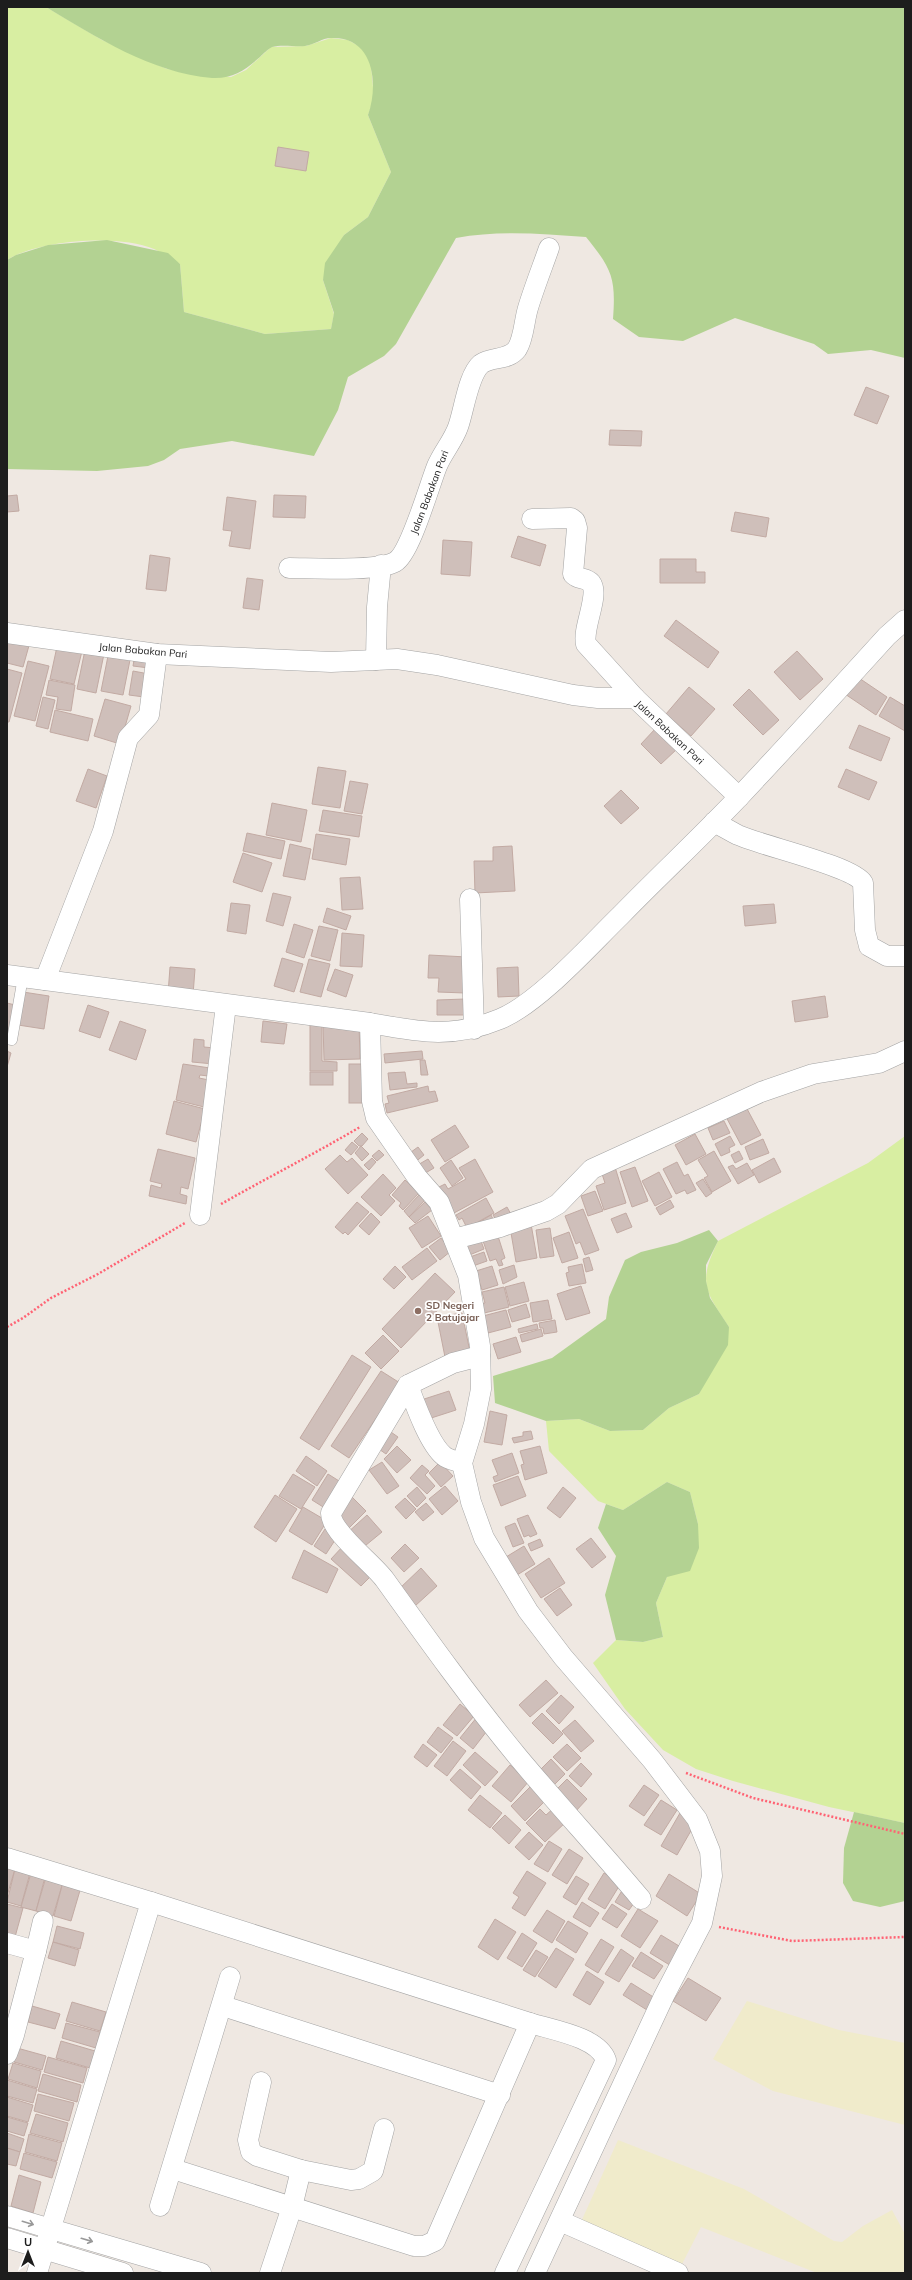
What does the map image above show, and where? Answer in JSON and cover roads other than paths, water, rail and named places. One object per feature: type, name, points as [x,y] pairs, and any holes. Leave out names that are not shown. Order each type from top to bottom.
[{"type":"street","name":"Jalan Babakan Pari","points":[[289,568],[339,569],[394,563],[401,558],[407,548],[443,451],[459,425],[472,379],[481,365],[508,356],[516,349],[549,248]]},
{"type":"street","points":[[532,519],[571,518],[575,521],[577,528],[573,574],[576,578],[590,582],[593,591],[586,632],[586,644],[635,698]]},
{"type":"street","points":[[376,660],[377,614],[381,565]]},
{"type":"street","points":[[15,976],[370,1023],[418,1032],[454,1033],[474,1029],[502,1019],[540,993],[714,822],[887,636],[905,620]]},
{"type":"street","name":"Jalan Babakan Pari","points":[[7,633],[157,654],[330,662],[397,659],[437,665],[573,695],[598,698],[635,698],[739,796]]},
{"type":"street","points":[[45,980],[102,831],[128,738],[149,715],[157,654]]},
{"type":"street","points":[[714,822],[739,835],[836,866],[859,876],[863,883],[865,930],[869,946],[888,956],[905,956]]},
{"type":"street","points":[[470,899],[474,1029]]},
{"type":"street","points":[[200,1215],[226,1005]]},
{"type":"street","points":[[370,1023],[372,1101],[376,1118],[417,1177],[439,1202],[468,1275],[480,1356],[481,1389],[478,1407],[462,1463],[471,1502],[484,1538],[528,1611],[563,1657],[652,1760],[697,1819],[710,1851],[712,1876],[702,1923],[664,1996],[535,2273]]},
{"type":"street","points":[[454,1240],[500,1227],[546,1211],[558,1204],[582,1177],[592,1169],[761,1092],[813,1074],[879,1063],[905,1051]]},
{"type":"street","points":[[480,1356],[453,1363],[408,1385],[331,1513],[331,1520],[340,1532],[378,1570],[418,1626],[518,1756],[641,1899]]},
{"type":"street","points":[[408,1385],[420,1418],[433,1441],[444,1456],[462,1463]]},
{"type":"street","points":[[7,1858],[151,1902],[587,2041],[603,2052],[606,2060],[505,2273]]},
{"type":"street","points":[[37,2273],[43,2249],[151,1902]]},
{"type":"street","points":[[7,2054],[11,2034],[36,1951],[43,1921]]},
{"type":"street","points":[[7,1943],[36,1951]]},
{"type":"street","points":[[160,2206],[173,2169],[230,1977]]},
{"type":"street","points":[[222,2006],[500,2095]]},
{"type":"street","points":[[173,2169],[414,2246],[429,2245],[435,2241],[500,2095],[530,2023]]},
{"type":"street","points":[[261,2082],[248,2146],[257,2156],[301,2170],[351,2180],[367,2176],[373,2171],[384,2129]]},
{"type":"street","points":[[270,2273],[292,2207],[301,2170]]},
{"type":"street","points":[[7,2216],[50,2230],[200,2273]]},
{"type":"street","points":[[560,2220],[678,2273]]},
{"type":"street","points":[[7,2238],[123,2273]]},
{"type":"lane","points":[[7,1040],[12,1040],[15,976]]},
{"type":"place","name":"SD Negeri 2 Batujajar","points":[[418,1311]]}]
